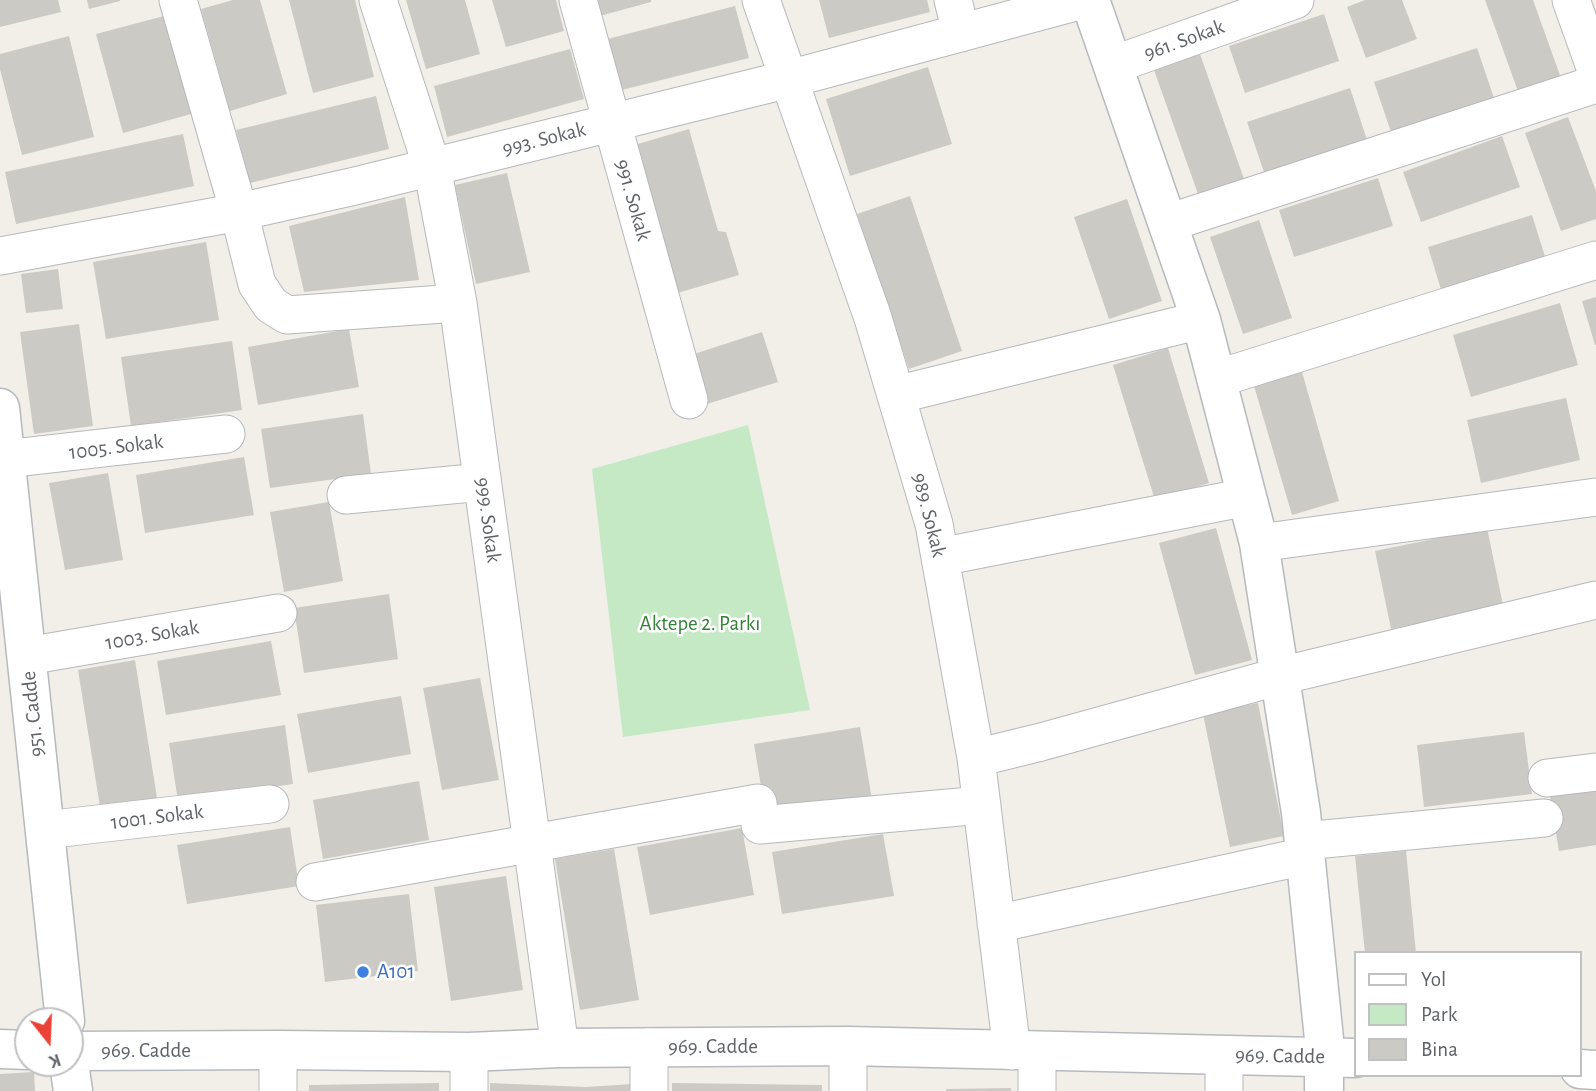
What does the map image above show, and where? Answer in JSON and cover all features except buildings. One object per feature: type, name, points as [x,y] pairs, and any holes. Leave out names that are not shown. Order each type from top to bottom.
[{"type":"street","points":[[178,0],[257,284],[271,305],[287,315],[458,303]]},
{"type":"street","name":"999. Sokak","points":[[378,0],[432,167],[458,303],[559,1048]]},
{"type":"street","name":"991. Sokak","points":[[578,0],[689,400]]},
{"type":"street","name":"989. Sokak","points":[[761,0],[873,318],[934,523],[976,758],[996,925],[1037,1091]]},
{"type":"street","name":"993. Sokak","points":[[0,256],[239,212],[789,79],[957,16],[1083,0]]},
{"type":"street","points":[[1090,0],[1201,320],[1259,542],[1301,813],[1324,1039],[1335,1068]]},
{"type":"street","name":"961. Sokak","points":[[1112,65],[1295,0]]},
{"type":"street","points":[[1168,223],[1595,65],[1571,0]]},
{"type":"street","points":[[1216,379],[1596,260]]},
{"type":"street","points":[[896,395],[1201,320]]},
{"type":"street","name":"951. Cadde","points":[[0,408],[5,459],[6,527],[27,656],[64,1007]]},
{"type":"street","name":"1005. Sokak","points":[[5,459],[226,434]]},
{"type":"street","points":[[346,495],[482,482]]},
{"type":"street","points":[[940,557],[1247,497]]},
{"type":"street","points":[[1259,542],[1596,497]]},
{"type":"street","points":[[976,758],[1280,676],[1596,600]]},
{"type":"street","name":"1003. Sokak","points":[[27,656],[278,613]]},
{"type":"street","points":[[1547,778],[1596,772]]},
{"type":"street","points":[[315,882],[758,803],[760,825],[982,805]]},
{"type":"street","name":"1001. Sokak","points":[[45,830],[270,804]]},
{"type":"street","points":[[996,925],[1304,849],[1544,818]]},
{"type":"street","points":[[848,1046],[848,1091]]},
{"type":"street","name":"969. Cadde","points":[[84,1051],[469,1052],[559,1048],[848,1046],[1025,1051],[1224,1073],[1335,1068]]},
{"type":"street","points":[[649,1047],[649,1091]]},
{"type":"street","points":[[278,1050],[278,1091]]},
{"type":"street","points":[[469,1052],[469,1091]]},
{"type":"green space","name":"Aktepe 2. Parkı","points":[[748,425],[810,710],[623,737],[592,469]]},
{"type":"place","name":"A101","points":[[363,972]]}]
